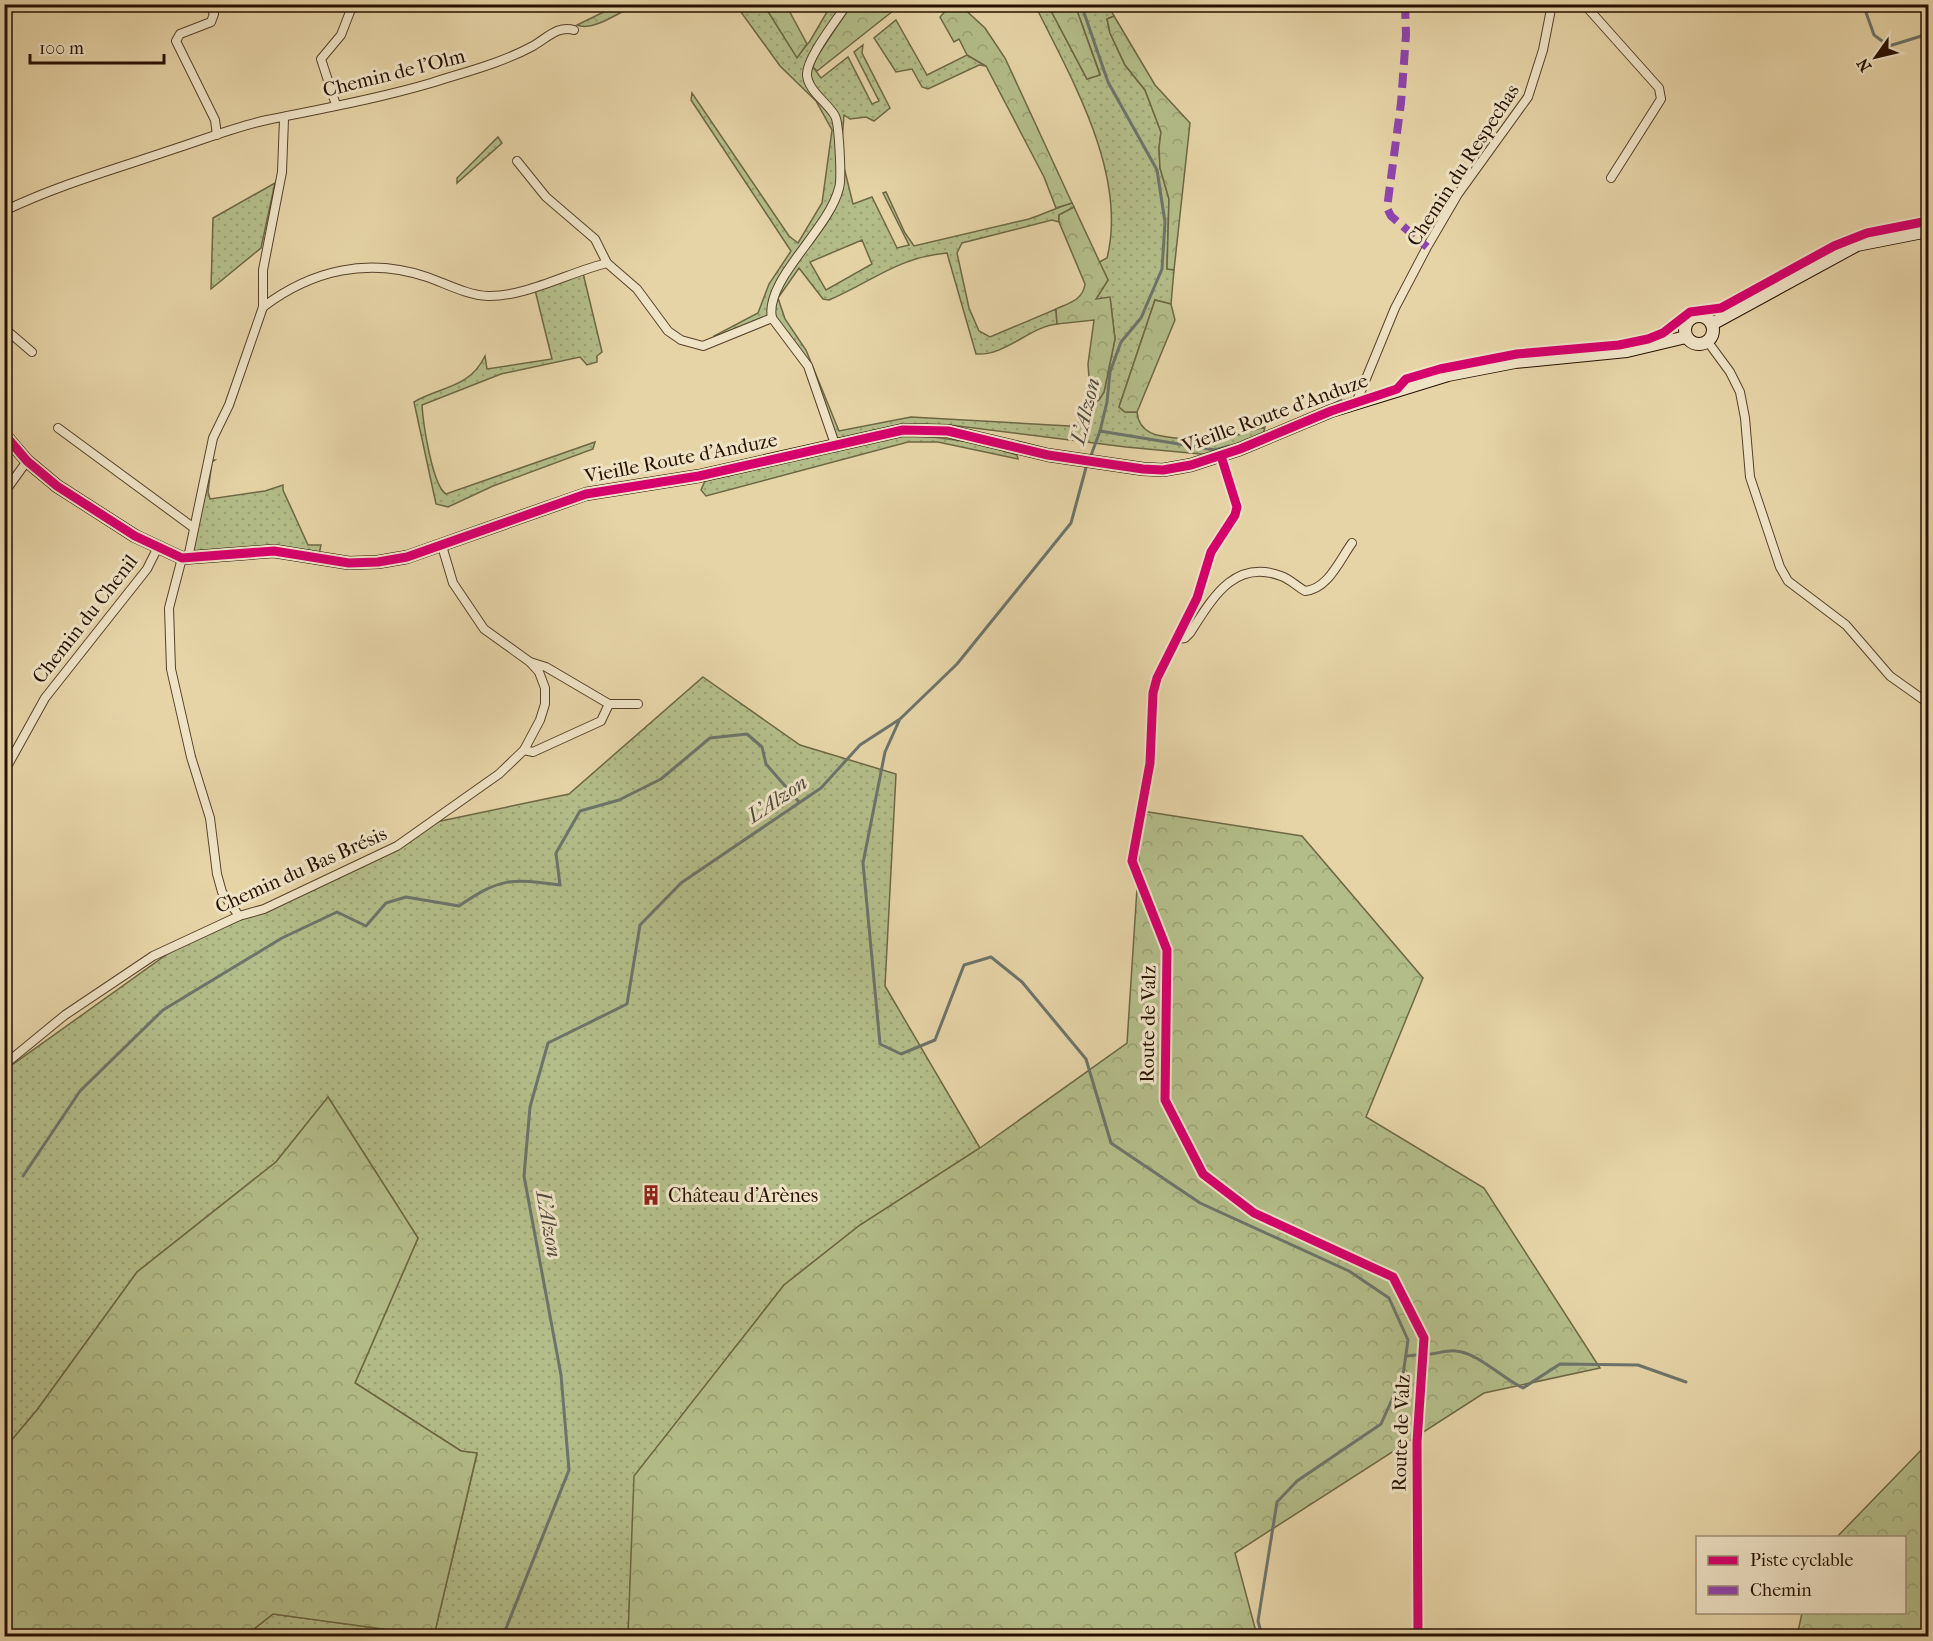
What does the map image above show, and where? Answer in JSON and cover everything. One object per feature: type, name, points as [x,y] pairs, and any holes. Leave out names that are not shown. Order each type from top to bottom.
[{"type":"street","points":[[209,4],[214,15],[212,22],[180,34],[176,41],[214,120],[217,135]]},
{"type":"street","points":[[336,105],[321,59],[341,35],[353,4]]},
{"type":"street","points":[[835,444],[808,366],[798,349],[772,318],[771,305],[776,288],[826,218],[839,190],[841,178],[838,120],[811,85],[807,76],[809,63],[847,4]]},
{"type":"street","name":"Chemin du Respechas","points":[[1356,403],[1395,308],[1427,247],[1458,194],[1528,97],[1541,59],[1552,4]]},
{"type":"street","points":[[1584,4],[1659,88],[1661,99],[1611,177]]},
{"type":"street","name":"Chemin de l'Olm","points":[[4,211],[43,192],[217,135],[268,120],[284,119],[336,105],[394,94],[483,67],[532,46],[559,29],[567,27],[574,30]]},
{"type":"street","points":[[239,916],[222,892],[217,874],[210,818],[190,757],[171,669],[169,608],[194,528],[213,438],[229,405],[263,308],[263,270],[282,172],[284,119]]},
{"type":"street","points":[[517,161],[546,197],[595,239],[607,263],[637,289],[668,331],[681,340],[693,345],[712,344],[772,318]]},
{"type":"street","points":[[1712,324],[1857,245],[1929,231]]},
{"type":"street","points":[[263,308],[284,293],[313,279],[352,267],[406,270],[469,292],[499,296],[607,263]]},
{"type":"street","points":[[1694,316],[1701,316],[1712,324],[1712,337],[1708,342],[1695,345],[1686,337],[1684,328],[1694,316]]},
{"type":"street","points":[[4,328],[32,352]]},
{"type":"street","name":"Vieille Route d'Anduze","points":[[4,434],[27,461],[89,508],[158,549],[185,558],[274,551],[349,563],[378,562],[407,557],[442,546],[586,494],[699,476],[903,430],[948,432],[1048,455],[1143,469],[1182,467],[1221,456],[1397,389],[1481,368],[1515,362],[1627,351],[1686,337]]},
{"type":"street","points":[[1708,342],[1730,372],[1740,392],[1745,418],[1750,477],[1780,567],[1788,581],[1846,625],[1890,676],[1929,703]]},
{"type":"street","points":[[58,428],[194,528]]},
{"type":"street","name":"Route de Valz","points":[[1221,456],[1236,498],[1235,515],[1211,552],[1197,598],[1163,665],[1153,693],[1150,763],[1132,861],[1167,950],[1165,1100],[1203,1174],[1254,1213],[1393,1277],[1424,1338],[1417,1442],[1418,1636]]},
{"type":"street","points":[[4,493],[27,461]]},
{"type":"street","points":[[1178,639],[1185,638],[1190,633],[1218,592],[1236,575],[1267,572],[1289,580],[1305,591],[1312,591],[1322,586],[1352,543]]},
{"type":"street","name":"Chemin du Bas Brésis","points":[[4,1065],[65,1015],[153,957],[239,916],[264,909],[397,846],[499,774],[524,750],[540,720],[544,704],[545,688],[539,672],[530,662],[495,639],[477,620],[453,584],[442,546]]},
{"type":"street","name":"Chemin du Chenil","points":[[4,772],[45,698],[147,569],[158,549]]},
{"type":"street","name":"Chemin du Bas Brésis","points":[[530,662],[546,667],[609,704]]},
{"type":"street","points":[[524,750],[533,752],[601,721],[609,704],[638,704]]},
{"type":"green space","points":[[618,5],[636,5],[591,26],[577,25]]},
{"type":"green space","points":[[725,5],[764,5],[797,57],[810,41],[831,5],[851,5],[813,67],[821,78],[848,57],[872,104],[879,101],[854,52],[863,45],[862,53],[890,108],[874,121],[866,117],[850,119],[844,115],[841,155],[853,204],[872,197],[897,248],[909,245],[883,193],[886,192],[905,233],[914,246],[1029,219],[1072,203],[1074,207],[1059,215],[1059,222],[1052,220],[962,243],[957,253],[969,308],[979,331],[990,337],[1056,309],[1057,324],[1037,330],[997,351],[976,354],[947,253],[930,255],[900,265],[829,300],[823,299],[799,268],[778,298],[785,319],[806,350],[839,431],[911,417],[1069,426],[1080,422],[1090,413],[1091,404],[1099,400],[1104,392],[1115,339],[1110,298],[1096,299],[1108,280],[1099,262],[1107,258],[1111,226],[1110,193],[1103,160],[1092,127],[1035,5],[1048,5],[1087,79],[1100,74],[1075,5],[1108,5],[1114,16],[1107,19],[1110,33],[1125,65],[1145,90],[1161,132],[1160,168],[1169,199],[1167,268],[1174,270],[1171,304],[1155,300],[1119,407],[1125,412],[1137,412],[1140,423],[1146,430],[1164,437],[1204,444],[1265,427],[1263,435],[1211,455],[950,425],[834,440],[808,366],[772,318],[717,342],[714,336],[758,313],[769,284],[791,251],[691,100],[692,93],[789,236],[798,243],[822,203],[832,130],[816,101],[780,66],[741,12]],"holes":[[[862,240],[872,264],[826,290],[810,262]]]},
{"type":"green space","points":[[764,5],[786,5],[807,44],[797,58]]},
{"type":"green space","points":[[851,5],[898,7],[817,71],[813,67],[816,58]]},
{"type":"green space","points":[[951,5],[960,5],[985,28],[1005,58],[1072,203],[1056,208],[1044,177],[986,66],[967,55],[959,39],[954,42],[940,17]]},
{"type":"green space","points":[[1048,5],[1075,5],[1100,75],[1087,79]]},
{"type":"green space","points":[[1114,16],[1155,85],[1190,123],[1174,270],[1167,269],[1169,199],[1160,168],[1161,132],[1145,90],[1125,65],[1110,33],[1107,19]]},
{"type":"green space","points":[[896,20],[927,75],[967,55],[986,66],[979,65],[928,89],[922,87],[912,69],[896,72],[874,38]]},
{"type":"green space","points":[[498,137],[502,143],[457,183],[457,178]]},
{"type":"green space","points":[[275,183],[261,248],[211,289],[213,218]]},
{"type":"green space","points":[[1074,207],[1108,280],[1096,299],[1110,297],[1115,339],[1104,392],[1099,400],[1091,404],[1088,364],[1094,320],[1057,324],[1056,309],[1078,297],[1085,284],[1059,222],[1059,215]]},
{"type":"green space","points":[[583,273],[602,352],[597,356],[597,362],[587,365],[580,357],[501,374],[422,405],[426,438],[436,479],[446,494],[595,442],[593,449],[493,486],[448,507],[436,504],[414,402],[463,381],[471,375],[485,356],[487,369],[552,359],[535,290]]},
{"type":"green space","points":[[1155,300],[1171,304],[1175,320],[1137,412],[1125,412],[1119,407]]},
{"type":"green space","points":[[917,435],[978,443],[1017,455],[1018,459],[938,442],[908,442],[706,496],[701,490],[705,481],[900,436]]},
{"type":"green space","points":[[212,460],[215,460],[212,462],[208,492],[210,499],[265,491],[283,485],[283,490],[308,545],[321,545],[319,554],[192,552]]},
{"type":"green space","points":[[703,677],[800,745],[896,774],[885,986],[980,1148],[860,1225],[784,1285],[635,1476],[628,1636],[434,1636],[477,1454],[461,1451],[355,1383],[418,1238],[328,1097],[276,1162],[137,1272],[37,1410],[5,1448],[5,1070],[173,950],[339,876],[436,822],[569,794]]},
{"type":"green space","points":[[1142,811],[1302,836],[1423,978],[1366,1117],[1484,1188],[1600,1368],[1484,1393],[1235,1553],[1255,1628],[1266,1636],[628,1636],[634,1476],[784,1285],[860,1225],[980,1148],[1127,1043]]},
{"type":"green space","points":[[328,1097],[418,1238],[355,1383],[461,1451],[477,1453],[434,1636],[273,1614],[245,1636],[5,1636],[5,1448],[37,1410],[137,1272],[276,1162]]},
{"type":"green space","points":[[1928,1443],[1928,1636],[1797,1636],[1802,1614],[1906,1614],[1906,1536],[1838,1536]]},
{"type":"green space","points":[[273,1614],[434,1636],[245,1636]]},
{"type":"waterway","name":"L'Alzon","points":[[1081,4],[1108,82],[1157,170],[1165,222],[1162,269],[1141,318],[1121,342],[1110,372],[1107,402],[1090,458]]},
{"type":"waterway","points":[[1863,4],[1874,35],[1889,46],[1928,34]]},
{"type":"waterway","points":[[1332,405],[1341,400]]},
{"type":"waterway","points":[[1100,431],[1215,450],[1229,446]]},
{"type":"waterway","name":"L'Alzon","points":[[503,1636],[569,1470],[561,1375],[524,1176],[530,1107],[548,1043],[627,1004],[640,925],[681,883],[821,788],[860,745],[900,719],[957,664],[1071,523],[1087,464]]},
{"type":"waterway","points":[[899,721],[885,752],[863,863],[880,1044],[901,1054],[935,1040],[964,965],[991,957],[1022,982],[1086,1059],[1111,1143],[1200,1203],[1349,1271],[1389,1298],[1408,1340],[1403,1375],[1381,1424],[1297,1481],[1277,1502],[1258,1621],[1262,1636]]},
{"type":"waterway","points":[[23,1176],[80,1091],[163,1010],[282,938],[337,912],[366,926],[386,903],[406,897],[459,906],[485,890],[506,882],[529,881],[560,885],[556,853],[580,811],[619,800],[661,779],[710,738],[747,734],[762,747],[766,764],[799,802]]},
{"type":"waterway","points":[[1431,1354],[1456,1351],[1473,1356],[1523,1388],[1560,1364],[1638,1365],[1686,1382]]},
{"type":"waterway","points":[[1407,1356],[1416,1355]]},
{"type":"marked path","points":[[1405,4],[1406,35],[1401,103],[1387,208],[1391,216],[1427,247]]},
{"type":"cycle path","points":[[4,434],[27,461],[57,486],[135,536],[182,558],[274,551],[349,563],[378,562],[407,557],[586,494],[699,476],[903,430],[948,431],[1048,455],[1143,469],[1163,470],[1191,465],[1240,449],[1331,411],[1397,389],[1406,379],[1440,369],[1517,354],[1619,345],[1648,339],[1663,333],[1690,312],[1721,308],[1834,246],[1867,233],[1928,221]]},
{"type":"cycle path","points":[[1221,456],[1237,507],[1235,515],[1211,552],[1197,598],[1157,678],[1153,693],[1150,763],[1132,861],[1167,950],[1165,1100],[1203,1174],[1254,1213],[1393,1277],[1424,1338],[1417,1442],[1418,1636]]},
{"type":"place","name":"Château d'Arènes","points":[[651,1195]]}]
